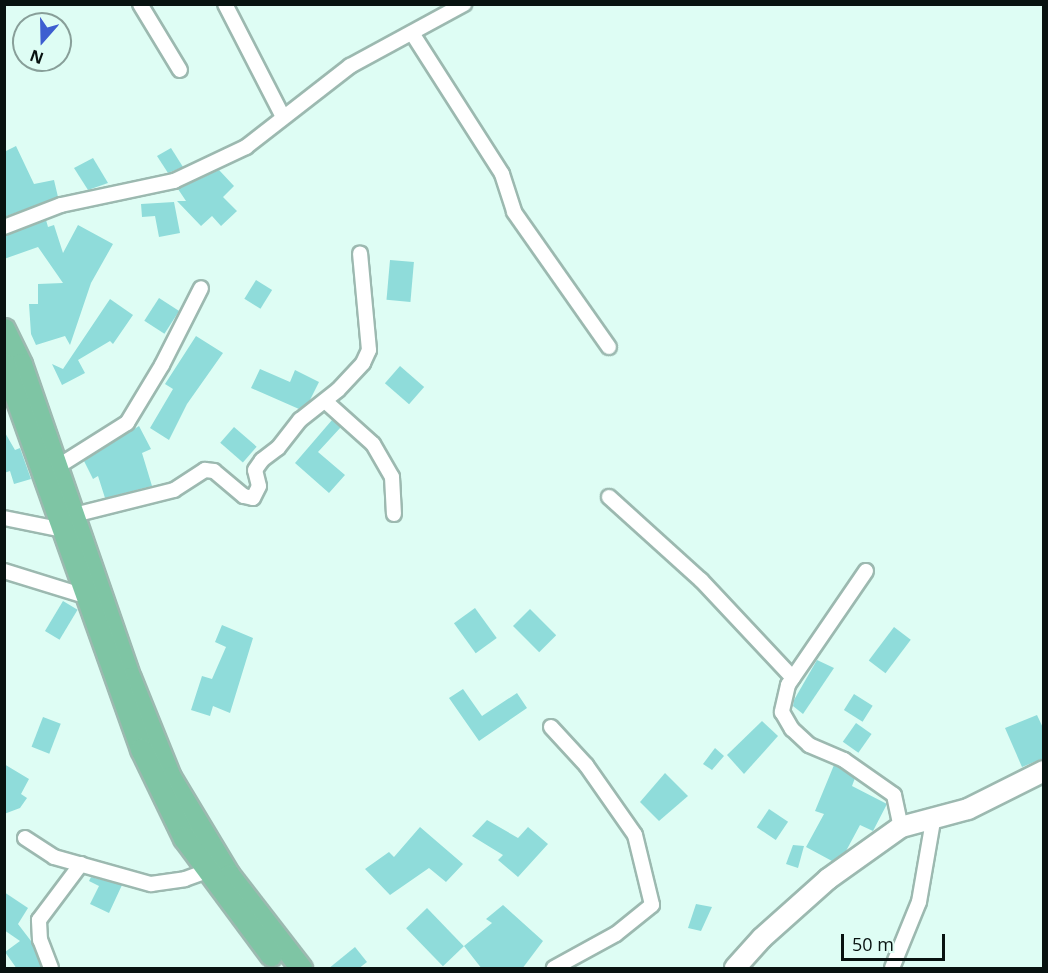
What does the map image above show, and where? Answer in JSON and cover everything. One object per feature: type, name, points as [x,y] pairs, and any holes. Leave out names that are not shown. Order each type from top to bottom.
[{"type":"main road","points":[[4,329],[21,364],[57,466],[85,596],[141,749],[184,838],[283,969]]},
{"type":"main road","points":[[4,364],[170,777],[229,875],[301,969]]},
{"type":"street","points":[[140,4],[180,70]]},
{"type":"street","points":[[225,4],[283,117]]},
{"type":"street","points":[[4,227],[61,205],[174,181],[246,147],[350,66],[464,4]]},
{"type":"street","points":[[412,33],[502,174],[514,212],[609,347]]},
{"type":"street","points":[[4,518],[68,522],[174,490],[205,470],[214,471],[244,496],[253,498],[259,486],[255,470],[262,460],[363,363],[369,350],[360,253]]},
{"type":"street","points":[[57,466],[127,423],[162,365],[201,288]]},
{"type":"street","points":[[325,401],[373,444],[393,477],[394,514]]},
{"type":"street","points":[[609,497],[701,580],[793,678]]},
{"type":"street","points":[[866,571],[793,678],[782,705],[792,729],[809,745],[844,760],[883,785],[896,802],[900,827]]},
{"type":"street","points":[[4,572],[85,596]]},
{"type":"street","points":[[551,727],[586,765],[635,835],[652,904],[616,934],[554,969]]},
{"type":"street","points":[[740,967],[762,938],[828,879],[900,827],[933,821],[968,809],[1044,771]]},
{"type":"street","points":[[892,969],[919,902],[933,821]]},
{"type":"street","points":[[25,838],[54,857],[151,884],[185,879],[207,871]]},
{"type":"street","points":[[51,969],[40,940],[39,920],[81,864]]},
{"type":"building","points":[[16,146],[34,184],[54,180],[58,197],[4,217],[4,152]]},
{"type":"building","points":[[171,148],[183,167],[168,173],[157,156]]},
{"type":"building","points":[[93,158],[108,183],[88,190],[74,168]]},
{"type":"building","points":[[219,170],[234,186],[223,197],[237,211],[221,226],[212,216],[201,226],[177,201],[186,201],[178,189]]},
{"type":"building","points":[[174,202],[180,233],[159,237],[155,216],[142,217],[141,204]]},
{"type":"building","points":[[46,220],[48,227],[54,225],[63,253],[78,225],[113,244],[91,283],[70,345],[65,336],[36,345],[31,334],[29,304],[38,304],[38,284],[63,283],[38,247],[4,259],[4,236]]},
{"type":"building","points":[[390,260],[414,262],[410,302],[387,300]]},
{"type":"building","points":[[256,280],[272,290],[260,309],[244,299]]},
{"type":"building","points":[[159,298],[179,311],[164,334],[144,321]]},
{"type":"building","points":[[110,299],[133,315],[113,344],[110,341],[78,360],[85,373],[62,385],[52,364],[63,369]]},
{"type":"building","points":[[196,336],[223,353],[187,404],[169,440],[150,428],[173,389],[165,384]]},
{"type":"building","points":[[400,366],[424,387],[409,404],[385,383]]},
{"type":"building","points":[[260,369],[290,382],[295,370],[319,382],[309,402],[299,409],[251,388]]},
{"type":"building","points":[[332,420],[341,427],[318,452],[345,475],[329,493],[295,463]]},
{"type":"building","points":[[139,426],[151,449],[142,453],[152,486],[105,498],[98,476],[93,479],[84,461]]},
{"type":"building","points":[[234,427],[257,447],[243,463],[220,443]]},
{"type":"building","points":[[4,431],[15,450],[20,448],[31,479],[14,484],[10,471],[4,473]]},
{"type":"building","points":[[63,601],[78,610],[60,640],[45,631]]},
{"type":"building","points":[[475,608],[497,638],[476,653],[454,623]]},
{"type":"building","points":[[530,609],[556,635],[539,652],[513,626]]},
{"type":"building","points":[[222,625],[253,638],[230,713],[213,706],[210,716],[191,710],[202,676],[212,679],[226,647],[215,642]]},
{"type":"building","points":[[894,627],[911,640],[885,673],[869,661]]},
{"type":"building","points":[[817,660],[834,668],[803,714],[793,706],[794,700]]},
{"type":"building","points":[[463,689],[482,716],[517,693],[527,708],[479,741],[449,698]]},
{"type":"building","points":[[854,694],[873,706],[863,722],[844,710]]},
{"type":"building","points":[[1037,715],[1044,730],[1044,758],[1022,767],[1005,728]]},
{"type":"building","points":[[43,717],[61,724],[49,754],[32,747]]},
{"type":"building","points":[[762,721],[778,736],[744,774],[727,755]]},
{"type":"building","points":[[856,723],[872,734],[858,753],[843,742]]},
{"type":"building","points":[[715,748],[724,756],[712,770],[703,764]]},
{"type":"building","points":[[4,764],[29,779],[21,794],[27,798],[20,808],[4,814]]},
{"type":"building","points":[[834,765],[855,778],[852,786],[887,804],[873,831],[860,825],[846,851],[832,861],[806,847],[824,814],[815,811]]},
{"type":"building","points":[[665,773],[688,796],[659,821],[640,802]]},
{"type":"building","points":[[769,809],[788,822],[776,840],[757,827]]},
{"type":"building","points":[[487,820],[518,838],[528,827],[548,844],[518,877],[498,860],[503,855],[472,836]]},
{"type":"building","points":[[420,827],[463,864],[446,882],[429,868],[390,895],[365,869],[389,852],[394,857]]},
{"type":"building","points":[[793,845],[804,846],[798,868],[786,864]]},
{"type":"building","points":[[91,877],[122,885],[109,913],[90,904],[99,886],[89,881]]},
{"type":"building","points":[[4,892],[28,908],[18,924],[31,941],[42,969],[17,969],[5,952],[20,941],[4,930]]},
{"type":"building","points":[[696,904],[712,907],[701,931],[688,928]]},
{"type":"building","points":[[503,905],[543,941],[522,969],[482,969],[464,946],[492,923],[486,919]]},
{"type":"building","points":[[427,908],[464,946],[443,966],[406,928]]},
{"type":"building","points":[[355,947],[367,962],[358,969],[328,969]]}]
